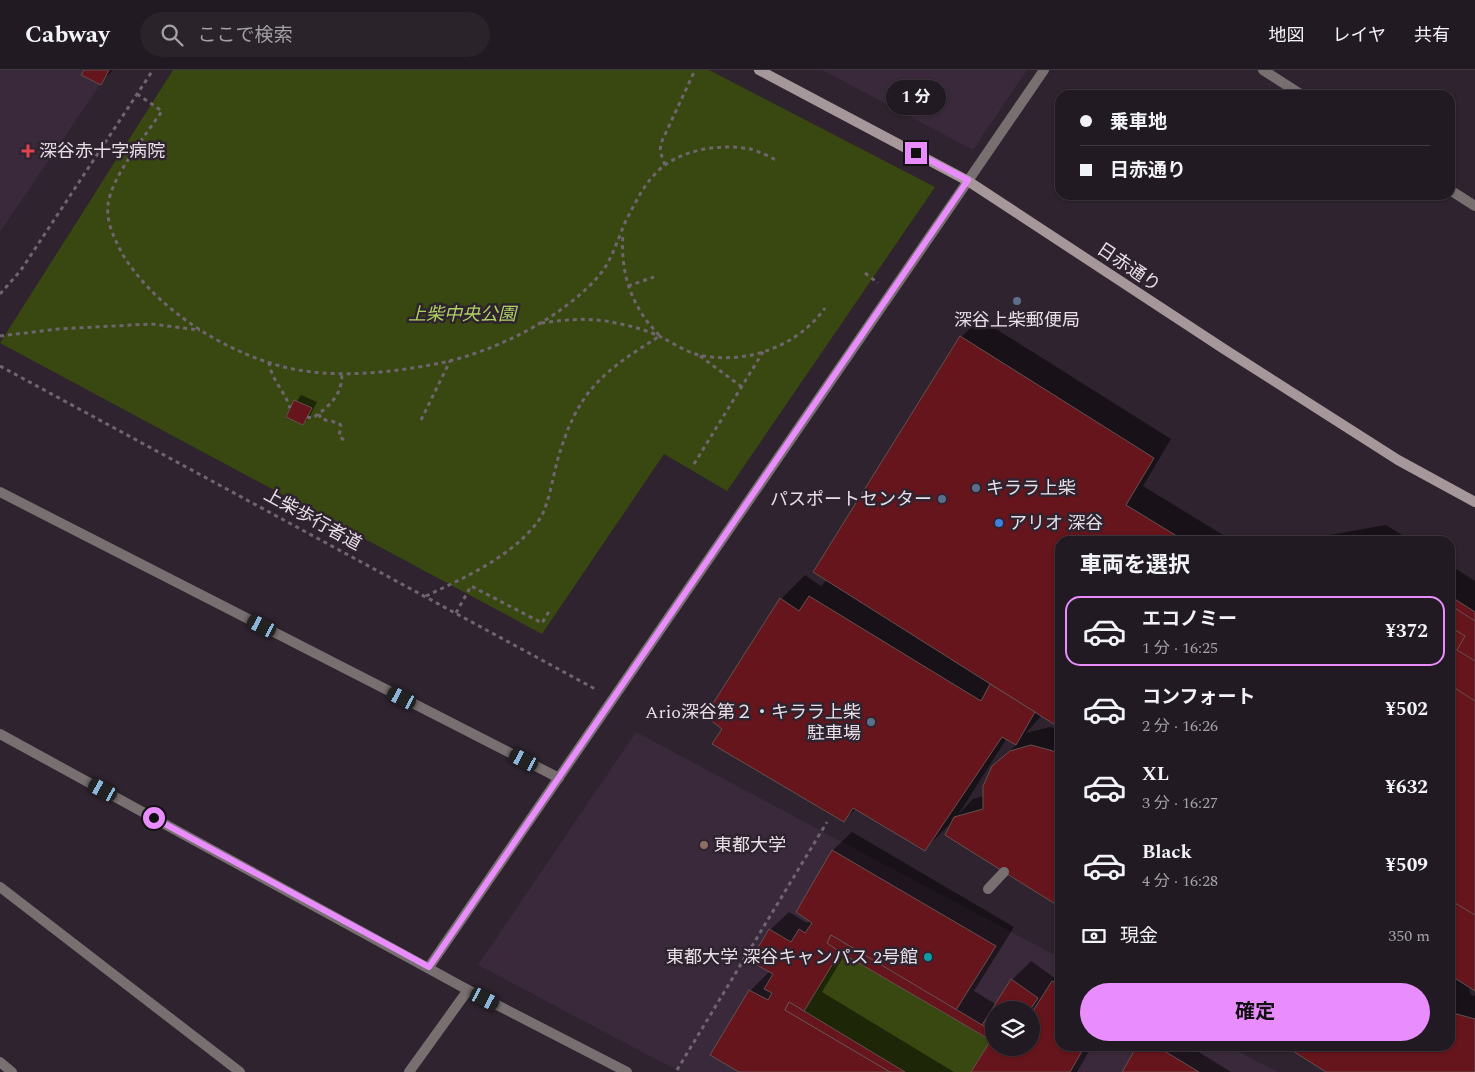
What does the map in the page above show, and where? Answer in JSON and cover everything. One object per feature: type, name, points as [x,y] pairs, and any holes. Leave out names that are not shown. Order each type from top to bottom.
[{"type":"street","name":"日赤通り","points":[[759,70],[968,180],[1398,460],[1475,502]]},
{"type":"street","points":[[429,967],[559,778],[612,697],[1044,70]]},
{"type":"street","points":[[1263,70],[1294,90]]},
{"type":"street","points":[[1455,193],[1475,206]]},
{"type":"street","points":[[0,492],[559,778]]},
{"type":"street","points":[[0,734],[468,990],[627,1072]]},
{"type":"street","points":[[988,889],[1004,872]]},
{"type":"street","points":[[0,887],[240,1072]]},
{"type":"street","points":[[409,1072],[468,990]]},
{"type":"street","points":[[0,1062],[12,1072]]},
{"type":"path","points":[[0,294],[21,270],[152,70]]},
{"type":"path","points":[[666,165],[660,151],[661,143],[695,70]]},
{"type":"path","points":[[137,94],[162,110],[114,184],[108,206],[109,224],[118,245],[137,277],[174,311],[233,347],[269,362],[298,370],[342,373],[403,369],[451,360],[481,350],[537,324],[575,298],[602,272],[614,250],[623,227],[644,189],[656,172],[673,159],[696,151],[722,147],[750,149],[776,160]]},
{"type":"path","points":[[623,227],[621,252],[628,286],[640,313],[660,336]]},
{"type":"path","points":[[628,286],[654,277]]},
{"type":"path","points":[[698,355],[728,358],[763,352],[800,335],[817,319],[825,308]]},
{"type":"path","points":[[537,324],[582,319],[620,324],[660,336],[698,355],[742,386]]},
{"type":"path","points":[[0,336],[58,329],[151,324],[204,331]]},
{"type":"path","points":[[426,596],[488,563],[528,535],[541,518],[563,443],[577,409],[599,378],[626,357],[660,336]]},
{"type":"path","points":[[694,464],[763,352]]},
{"type":"path","points":[[421,420],[451,360]]},
{"type":"path","points":[[269,362],[272,376],[287,398],[290,408]]},
{"type":"path","name":"上柴歩行者道","points":[[0,366],[612,697]]},
{"type":"path","points":[[307,417],[313,418],[319,414],[337,397],[342,386],[342,373]]},
{"type":"path","points":[[319,414],[321,419],[339,423],[341,426],[339,436],[345,442]]},
{"type":"path","points":[[456,613],[471,586],[542,623],[550,610]]},
{"type":"path","points":[[677,1070],[827,822]]},
{"type":"shaded area","name":"深谷赤十字病院","points":[[0,70],[110,70],[0,232]]},
{"type":"shaded area","points":[[822,70],[1027,70],[973,150]]},
{"type":"shaded area","name":"東都大学","points":[[636,732],[1055,955],[1055,1051],[1238,1051],[1278,1072],[680,1072],[478,965]]},
{"type":"green space","name":"上柴中央公園","points":[[173,70],[709,70],[935,187],[727,491],[664,454],[542,634],[0,343]]},
{"type":"green space","points":[[840,952],[985,1037],[985,1050],[971,1072],[906,1072],[804,1011]]},
{"type":"building","points":[[84,70],[109,70],[101,85],[81,75]]},
{"type":"building","name":"アリオ 深谷","points":[[960,336],[1154,458],[1126,505],[1177,536],[1055,536],[1055,725],[813,572]]},
{"type":"building","points":[[294,400],[312,408],[303,425],[286,417]]},
{"type":"building","name":"Ario深谷第２・キララ上柴 駐車場","points":[[809,596],[981,701],[990,684],[1035,712],[1016,745],[1002,737],[925,851],[853,808],[844,822],[712,744],[722,729],[705,716],[780,598],[799,611]]},
{"type":"building","points":[[1455,599],[1475,612],[1475,991],[1455,978]]},
{"type":"building","points":[[1455,608],[1475,621],[1475,661],[1457,650],[1465,636],[1455,630]]},
{"type":"building","points":[[1455,688],[1475,701],[1475,915],[1455,903]]},
{"type":"building","points":[[1031,745],[1055,753],[1055,904],[945,835],[954,817],[983,809],[983,786],[992,766],[1010,751]]},
{"type":"building","name":"東都大学 深谷キャンパス 2号館","points":[[832,850],[996,946],[956,1010],[831,935],[827,943],[840,952],[804,1011],[789,1002],[785,1010],[890,1072],[739,1072],[710,1055],[749,990],[768,1000],[772,993],[764,989],[773,974],[750,961],[769,929],[791,942],[799,929],[805,933],[812,923],[796,912]]},
{"type":"building","name":"東都大学 深谷キャンパス 2号館","points":[[831,935],[985,1027],[985,1037],[840,952],[827,943]]},
{"type":"building","points":[[1011,979],[1038,998],[1036,1001],[997,1001]]},
{"type":"building","points":[[1052,981],[1055,983],[1055,1051],[1082,1051],[1070,1072],[971,1072],[985,1050],[985,1056],[1040,1056],[1039,1001]]},
{"type":"building","name":"東都大学 深谷キャンパス 2号館","points":[[789,1002],[905,1072],[890,1072],[785,1010]]},
{"type":"building","points":[[1455,1014],[1475,1019],[1475,1072],[1326,1072],[1293,1051],[1455,1051]]},
{"type":"building","points":[[1134,1051],[1164,1051],[1199,1072],[1122,1072]]},
{"type":"place","name":"深谷赤十字病院","points":[[28,151]]},
{"type":"place","name":"深谷上柴郵便局","points":[[1017,301]]},
{"type":"place","name":"キララ上柴","points":[[976,488]]},
{"type":"place","name":"パスポートセンター","points":[[942,499]]},
{"type":"place","name":"アリオ 深谷","points":[[999,523]]},
{"type":"place","name":"Ario深谷第２・キララ上柴 駐車場","points":[[871,722]]},
{"type":"place","name":"東都大学","points":[[704,845]]},
{"type":"place","name":"東都大学 深谷キャンパス 2号館","points":[[928,957]]},
{"type":"route","points":[[154,818],[429,967],[559,778],[612,697],[892,294],[968,180],[916,153]]}]
